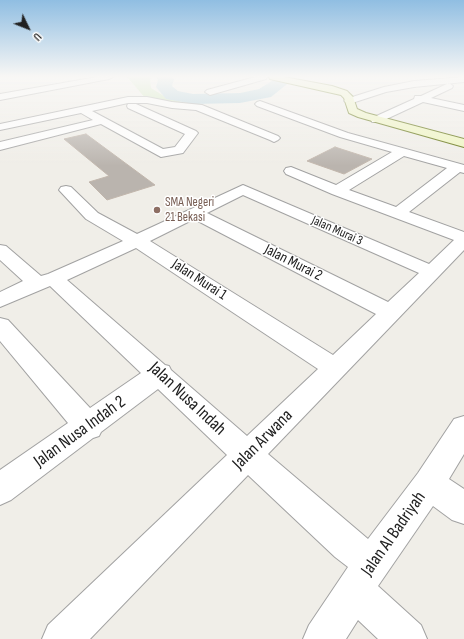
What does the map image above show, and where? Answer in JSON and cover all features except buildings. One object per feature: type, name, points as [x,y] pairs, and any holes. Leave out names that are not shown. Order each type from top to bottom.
[{"type":"street","points":[[0,127],[79,107]]},
{"type":"street","points":[[83,107],[101,121],[160,153],[170,153],[180,150],[192,134],[139,107]]},
{"type":"street","points":[[196,107],[274,138]]},
{"type":"street","points":[[268,107],[337,132],[461,168]]},
{"type":"street","points":[[337,132],[348,107]]},
{"type":"street","points":[[356,107],[376,120],[464,143]]},
{"type":"street","points":[[376,120],[401,108],[415,112]]},
{"type":"street","points":[[0,146],[101,121]]},
{"type":"street","points":[[337,191],[403,151]]},
{"type":"street","points":[[397,214],[461,168]]},
{"type":"street","points":[[291,171],[337,191],[397,214],[461,246]]},
{"type":"street","name":"Jalan Murai 3","points":[[195,213],[243,189],[432,272]]},
{"type":"street","name":"Jalan Murai 1","points":[[66,190],[92,216],[137,241],[335,368]]},
{"type":"street","points":[[0,300],[137,241],[195,213]]},
{"type":"street","name":"Jalan Murai 2","points":[[195,213],[391,313]]},
{"type":"street","name":"Jalan Arwana","points":[[62,639],[432,272],[461,246]]},
{"type":"street","name":"Jalan Nusa Indah","points":[[0,250],[46,281],[160,373],[347,545],[364,577],[407,639]]},
{"type":"street","points":[[0,326],[88,427]]},
{"type":"street","name":"Jalan Nusa Indah 2","points":[[0,489],[88,427],[160,373]]},
{"type":"street","name":"Jalan Al Badriyah","points":[[323,639],[429,484],[464,428]]},
{"type":"street","points":[[429,484],[464,508]]},
{"type":"place","name":"SMA Negeri 21 Bekasi","points":[[157,210]]}]
